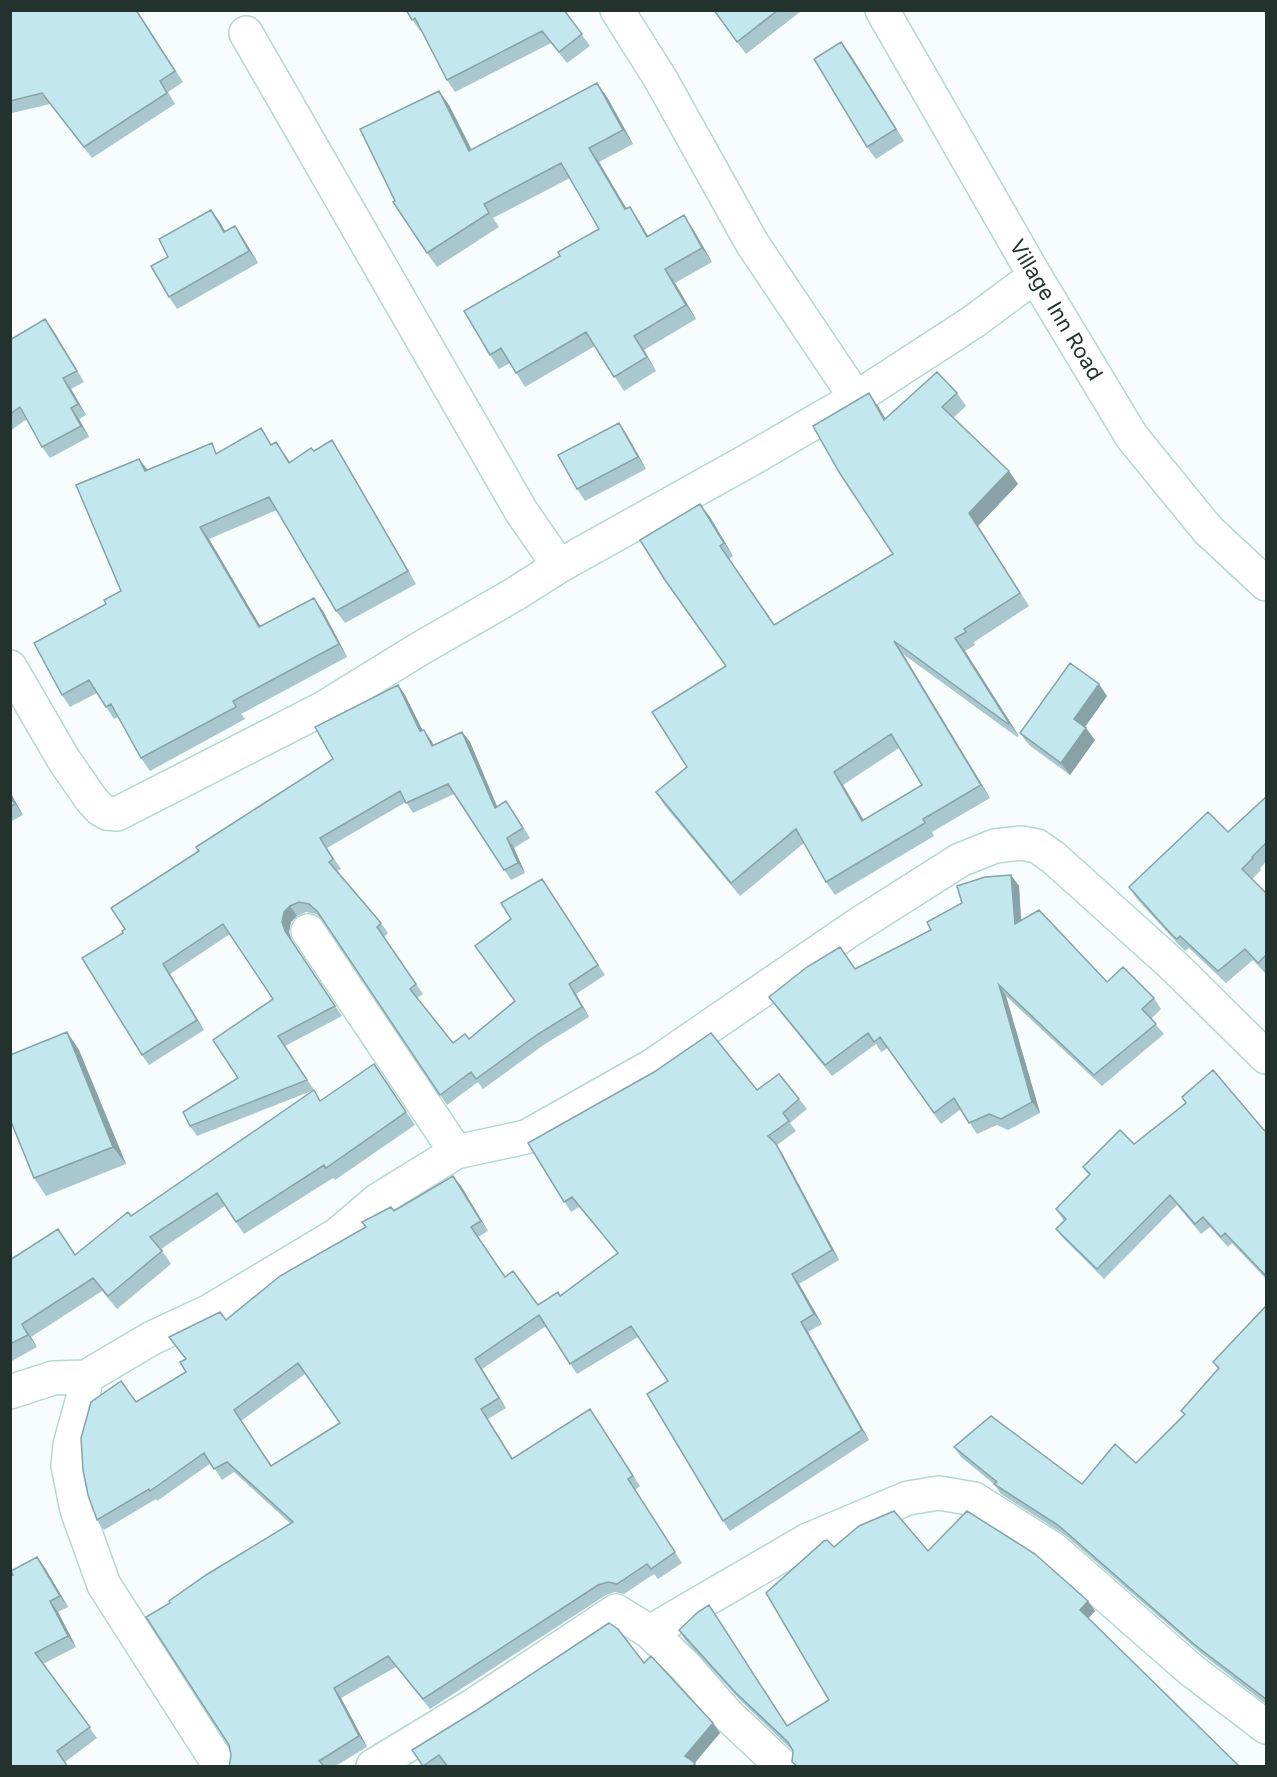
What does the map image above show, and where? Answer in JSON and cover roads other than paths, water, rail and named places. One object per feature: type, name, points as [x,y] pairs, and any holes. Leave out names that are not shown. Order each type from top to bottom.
[{"type":"street","points":[[617,10],[660,78],[752,243],[856,398]]},
{"type":"street","name":"Village Inn Road","points":[[882,10],[1035,276],[1132,437],[1208,530],[1266,584]]},
{"type":"street","points":[[246,33],[522,511],[559,566]]},
{"type":"street","points":[[10,667],[64,760],[91,799],[100,809],[107,813],[117,814],[322,709],[559,566],[856,398],[973,322],[1035,276]]},
{"type":"street","points":[[10,1392],[54,1378],[86,1377],[152,1338],[210,1311],[337,1235],[378,1200],[456,1152],[526,1137],[652,1066],[853,928],[960,860],[995,846],[1021,843],[1037,846],[1068,870],[1176,968],[1266,1057]]},
{"type":"street","points":[[308,931],[456,1152]]},
{"type":"street","points":[[86,1377],[83,1398],[70,1445],[68,1466],[77,1509],[104,1585],[220,1767]]},
{"type":"street","points":[[650,1632],[808,1540],[908,1498],[939,1493],[974,1499],[1053,1549],[1190,1669],[1266,1727]]},
{"type":"street","points":[[373,1767],[474,1705],[616,1611],[650,1632],[687,1667],[728,1714],[782,1767]]}]
